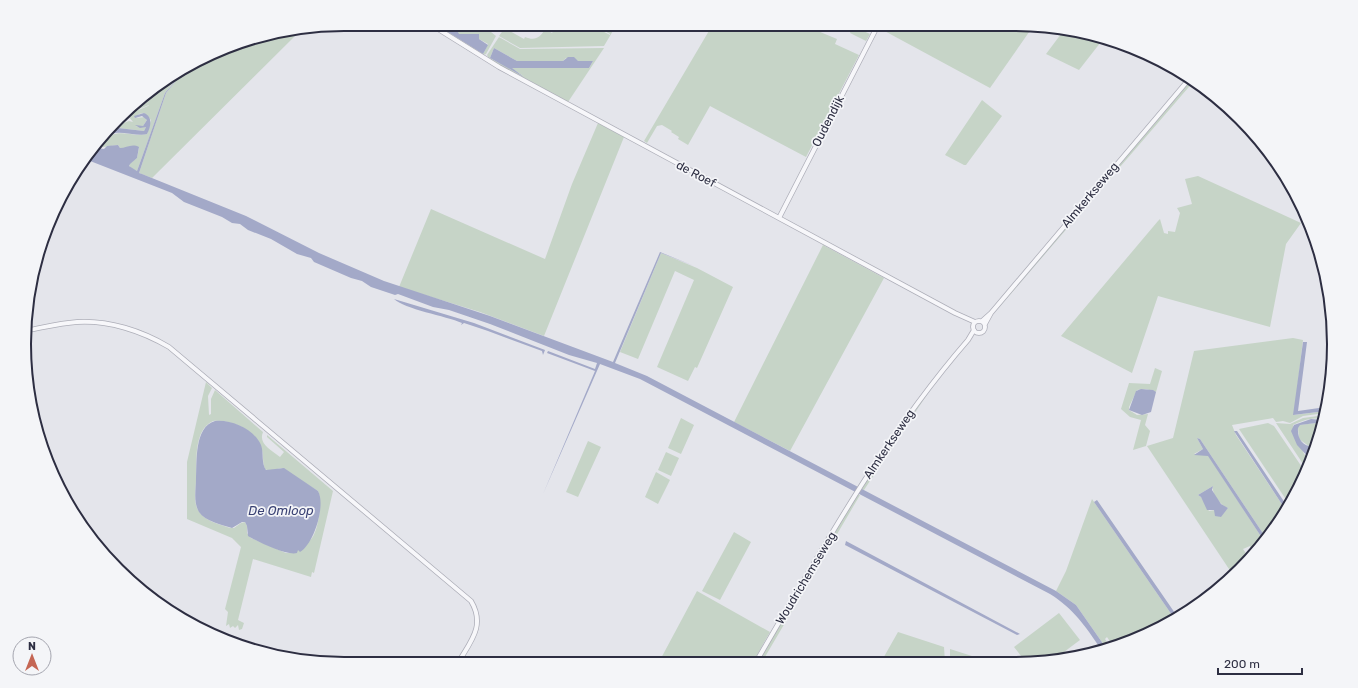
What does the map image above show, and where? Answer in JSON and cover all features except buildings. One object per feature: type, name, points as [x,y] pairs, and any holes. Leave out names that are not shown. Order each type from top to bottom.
[{"type":"street","name":"de Roef","points":[[441,31],[499,67],[974,324]]},
{"type":"street","name":"Oudendijk","points":[[779,218],[874,31]]},
{"type":"street","name":"Almkerkseweg","points":[[856,494],[922,394],[975,331],[983,332],[986,328],[983,322],[1186,83]]},
{"type":"street","points":[[32,330],[78,322],[94,323],[132,330],[168,347],[471,601],[477,613],[478,626],[461,657]]},
{"type":"street","points":[[975,331],[974,324],[983,322]]},
{"type":"street","name":"Woudrichemseweg","points":[[759,657],[856,494]]},
{"type":"green space","points":[[444,31],[446,31],[483,54],[488,44],[479,39],[479,34],[458,34],[457,31],[491,31],[496,36],[486,54],[483,55]]},
{"type":"green space","points":[[503,31],[510,31],[524,39],[525,37],[534,39],[539,37],[544,31],[552,33],[553,31],[602,31],[610,35],[605,31],[613,31],[604,46],[520,48],[499,36]]},
{"type":"green space","points":[[709,31],[818,31],[837,39],[835,44],[859,55],[806,157],[710,106],[688,145],[678,139],[679,137],[671,132],[672,131],[662,125],[657,126],[647,143],[644,141]]},
{"type":"green space","points":[[851,31],[864,31],[870,34],[866,41],[850,33]]},
{"type":"green space","points":[[885,31],[1029,32],[990,88]]},
{"type":"green space","points":[[1060,35],[1100,43],[1079,70],[1046,54]]},
{"type":"green space","points":[[295,36],[152,178],[139,173],[166,93],[177,80],[206,63],[224,55],[263,42],[283,37]]},
{"type":"green space","points":[[499,37],[520,49],[604,48],[568,102],[489,59],[487,55]],"holes":[[[494,48],[517,61],[563,61],[566,58],[578,61],[593,61],[589,68],[511,68],[525,77],[490,58]]]},
{"type":"green space","points":[[175,81],[165,93],[137,171],[130,168],[129,164],[137,158],[139,148],[120,148],[118,145],[101,147],[112,135],[120,133],[138,135],[147,134],[151,120],[144,113],[139,114],[136,118],[145,117],[147,120],[143,126],[135,127],[146,127],[144,131],[118,128],[123,123],[129,121],[133,122],[129,117],[136,111],[149,105],[137,110],[153,96]]},
{"type":"green space","points":[[1188,84],[1190,86],[990,318]]},
{"type":"green space","points":[[982,100],[1002,116],[966,165],[964,165],[945,155]]},
{"type":"green space","points":[[598,123],[624,137],[544,336],[480,312],[399,287],[431,209],[545,259],[572,184]]},
{"type":"green space","points":[[1198,176],[1301,223],[1286,244],[1270,327],[1158,296],[1132,373],[1061,336],[1160,219],[1164,233],[1168,234],[1168,231],[1175,232],[1180,213],[1177,208],[1192,204],[1185,179]]},
{"type":"green space","points":[[823,245],[884,278],[790,451],[734,422]]},
{"type":"green space","points":[[661,253],[697,268],[733,287],[697,368],[695,367],[688,381],[657,367],[694,280],[675,271],[638,359],[620,352]]},
{"type":"green space","points":[[1293,338],[1303,340],[1294,415],[1319,412],[1319,414],[1303,416],[1290,423],[1283,421],[1276,422],[1273,418],[1232,425],[1236,435],[1282,505],[1263,534],[1200,439],[1197,438],[1203,449],[1194,454],[1208,455],[1261,536],[1251,548],[1250,546],[1243,549],[1246,553],[1230,570],[1147,446],[1173,438],[1194,351]],"holes":[[[1213,486],[1214,492],[1222,505],[1228,508],[1220,517],[1215,510],[1209,511],[1201,497],[1198,495]]]},
{"type":"green space","points":[[1155,368],[1162,371],[1156,392],[1146,389],[1137,390],[1129,407],[1129,410],[1137,415],[1148,414],[1145,425],[1150,431],[1146,446],[1133,450],[1141,420],[1130,417],[1121,409],[1129,383],[1150,384]]},
{"type":"green space","points":[[206,382],[212,388],[208,396],[209,415],[211,414],[211,399],[215,390],[263,432],[262,440],[269,449],[280,457],[284,452],[267,437],[267,435],[333,491],[314,573],[312,572],[311,577],[253,559],[238,620],[244,623],[242,629],[239,630],[238,625],[235,628],[233,626],[230,628],[229,624],[226,626],[228,612],[225,609],[241,547],[232,538],[187,519],[187,462]],"holes":[[[213,421],[220,421],[242,427],[254,435],[262,450],[265,469],[269,471],[281,468],[318,491],[320,508],[316,529],[312,538],[297,550],[297,553],[286,553],[251,538],[247,533],[247,526],[245,522],[234,528],[230,528],[204,517],[196,507],[197,447],[199,439],[202,431],[207,425]]]},
{"type":"green space","points":[[934,384],[864,490],[861,489]]},
{"type":"green space","points":[[1318,416],[1318,419],[1304,420],[1293,425],[1306,456],[1303,464],[1276,423],[1290,424],[1303,418]]},
{"type":"green space","points":[[681,418],[694,425],[681,454],[668,448]]},
{"type":"green space","points":[[1268,423],[1274,426],[1302,467],[1286,499],[1239,429]]},
{"type":"green space","points":[[1316,423],[1309,447],[1299,439],[1299,425]]},
{"type":"green space","points":[[588,441],[601,447],[578,497],[566,492]]},
{"type":"green space","points":[[666,452],[679,458],[671,476],[658,470]]},
{"type":"green space","points":[[656,472],[670,480],[658,504],[645,497]]},
{"type":"green space","points":[[857,494],[860,495],[765,657],[760,657]]},
{"type":"green space","points":[[1092,499],[1171,614],[1152,625],[1115,640],[1110,642],[1107,637],[1105,639],[1107,642],[1103,644],[1076,605],[1056,591],[1066,571]]},
{"type":"green space","points":[[734,532],[751,542],[720,600],[702,591]]},
{"type":"green space","points":[[697,591],[770,632],[756,657],[662,657]]},
{"type":"green space","points":[[1059,613],[1080,640],[1063,653],[1055,654],[1022,657],[1014,647]]},
{"type":"green space","points":[[898,632],[944,647],[945,657],[884,657]]},
{"type":"green space","points":[[950,649],[972,656],[970,657],[950,657]]},
{"type":"water","points":[[446,31],[457,31],[459,34],[479,34],[479,39],[488,45],[483,54]]},
{"type":"water","points":[[494,48],[517,61],[563,61],[568,57],[574,57],[578,61],[593,61],[589,68],[512,68],[524,77],[490,58]]},
{"type":"water","points":[[177,80],[166,93],[139,173],[246,216],[319,253],[384,281],[490,316],[613,362],[660,252],[694,266],[661,253],[615,363],[647,376],[1056,591],[1076,605],[1103,644],[1098,645],[1084,625],[1072,612],[1050,594],[640,379],[600,364],[543,494],[595,371],[547,353],[548,351],[595,369],[597,363],[569,355],[490,324],[449,310],[433,307],[398,294],[395,295],[371,287],[362,281],[351,278],[314,262],[311,258],[297,254],[271,239],[248,230],[240,224],[232,223],[222,217],[184,202],[172,193],[90,161],[100,148],[104,149],[107,146],[118,145],[120,148],[136,146],[139,147],[137,158],[129,166],[137,171],[165,93]]},
{"type":"water","points":[[144,113],[149,117],[150,122],[147,134],[113,134],[118,128],[144,131],[146,127],[140,128],[135,125],[143,126],[147,120],[142,116],[135,118],[134,116]]},
{"type":"water","points":[[394,299],[474,323],[545,350],[543,355],[542,351],[464,323],[461,325],[462,323],[455,320],[407,306]]},
{"type":"water","points":[[1303,342],[1307,342],[1298,411],[1320,408],[1319,412],[1293,415]]},
{"type":"water","points":[[1141,389],[1153,390],[1156,392],[1151,412],[1142,415],[1129,410],[1136,391]]},
{"type":"water","points":[[1311,419],[1317,420],[1316,423],[1300,425],[1298,428],[1300,439],[1302,442],[1310,446],[1306,455],[1297,445],[1291,431],[1294,425]]},
{"type":"water","name":"De Omloop","points":[[215,421],[235,423],[253,434],[261,445],[264,467],[266,470],[284,468],[318,491],[321,505],[320,514],[310,541],[300,552],[298,550],[297,553],[292,553],[272,548],[253,539],[248,536],[245,522],[242,522],[232,528],[209,520],[199,512],[195,496],[198,446],[203,430]]},
{"type":"water","points":[[1234,431],[1237,431],[1284,502],[1282,505]]},
{"type":"water","points":[[1197,438],[1200,439],[1263,534],[1261,536],[1208,456],[1194,455],[1203,449]]},
{"type":"water","points":[[1213,486],[1212,490],[1221,504],[1228,508],[1221,517],[1215,516],[1214,510],[1207,510],[1201,497],[1198,495]]},
{"type":"water","points":[[1097,500],[1174,612],[1171,614],[1094,502]]},
{"type":"water","points":[[846,541],[1020,634],[1017,635],[845,545]]}]
